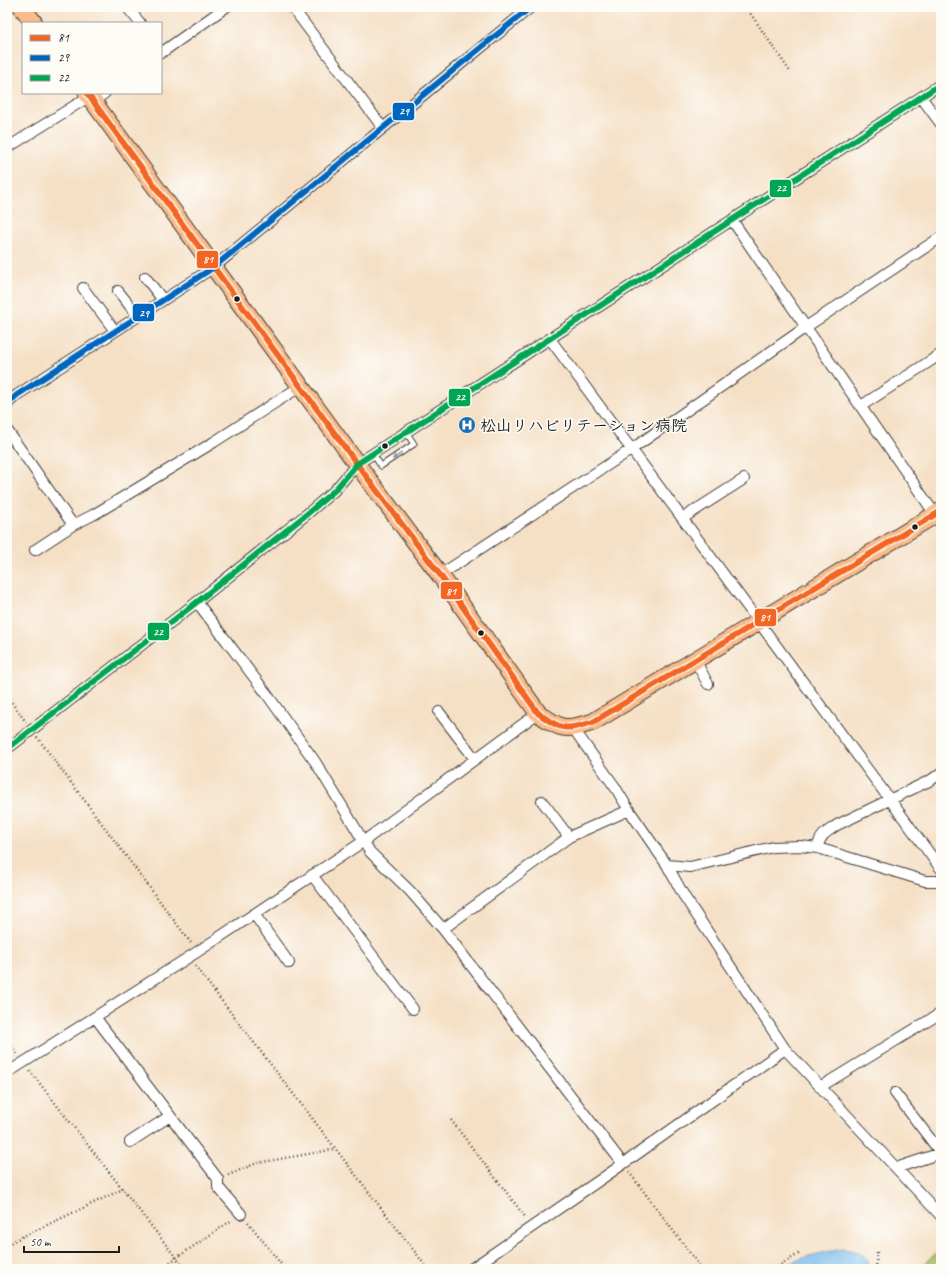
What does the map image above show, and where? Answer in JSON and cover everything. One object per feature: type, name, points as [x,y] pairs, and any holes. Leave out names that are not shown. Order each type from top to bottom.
[{"type":"main road","points":[[22,7],[33,22]]},
{"type":"main road","points":[[94,96],[214,267],[357,464],[440,574],[538,713],[558,727],[573,728],[593,722],[758,621],[939,516]]},
{"type":"street","points":[[127,7],[139,22]]},
{"type":"street","points":[[162,52],[226,7]]},
{"type":"street","points":[[292,7],[383,128]]},
{"type":"street","points":[[7,404],[17,395],[214,267],[531,7]]},
{"type":"street","points":[[7,749],[197,602],[307,514],[335,490],[357,464],[941,84]]},
{"type":"street","points":[[7,148],[94,96]]},
{"type":"street","points":[[921,97],[941,124]]},
{"type":"street","points":[[732,220],[939,516]]},
{"type":"street","points":[[440,574],[632,449],[806,327],[941,237]]},
{"type":"street","points":[[145,277],[163,300]]},
{"type":"street","points":[[83,288],[115,331]]},
{"type":"street","points":[[118,291],[138,316]]},
{"type":"street","points":[[550,339],[941,868]]},
{"type":"street","points":[[861,406],[941,354]]},
{"type":"street","points":[[34,550],[73,524],[116,502],[214,442],[301,386]]},
{"type":"street","points":[[7,430],[73,524]]},
{"type":"street","points":[[683,518],[744,479]]},
{"type":"street","points":[[197,602],[266,693],[316,763],[370,852],[410,892],[443,929],[624,1164]]},
{"type":"street","points":[[696,660],[708,684]]},
{"type":"street","points":[[439,712],[475,759]]},
{"type":"street","points":[[7,1073],[197,952],[364,841],[538,713]]},
{"type":"street","points":[[573,728],[615,787],[667,865],[684,896],[785,1049],[941,1216]]},
{"type":"street","points":[[818,848],[818,841],[824,834],[837,824],[931,780],[941,773]]},
{"type":"street","points":[[542,801],[569,837]]},
{"type":"street","points":[[443,929],[569,837],[629,810]]},
{"type":"street","points":[[667,865],[690,866],[773,847],[800,846],[818,848],[925,881],[941,881]]},
{"type":"street","points":[[312,875],[413,1009]]},
{"type":"street","points":[[254,914],[289,963]]},
{"type":"street","points":[[820,1086],[941,1012]]},
{"type":"street","points":[[95,1017],[218,1179],[218,1187],[241,1214]]},
{"type":"street","points":[[472,1269],[624,1164],[785,1049]]},
{"type":"street","points":[[895,1093],[941,1153],[896,1168]]},
{"type":"street","points":[[130,1142],[170,1116]]},
{"type":"lane","points":[[373,454],[382,466],[414,444],[406,432]]},
{"type":"path","points":[[746,7],[791,73]]},
{"type":"path","points":[[7,696],[197,952]]},
{"type":"path","points":[[188,957],[428,1269]]},
{"type":"path","points":[[7,1040],[185,1269]]},
{"type":"path","points":[[451,1120],[533,1227]]},
{"type":"path","points":[[218,1179],[257,1164],[336,1149]]},
{"type":"path","points":[[624,1164],[702,1269]]},
{"type":"path","points":[[7,1244],[123,1189]]},
{"type":"path","points":[[160,1269],[241,1214],[285,1269]]},
{"type":"path","points":[[876,1269],[877,1250]]},
{"type":"path","points":[[774,1269],[800,1253]]},
{"type":"green space","points":[[941,1250],[941,1269],[916,1269]]},
{"type":"water","points":[[844,1249],[863,1255],[868,1261],[868,1269],[780,1269],[811,1256]]},
{"type":"transit line","name":"29","points":[[7,404],[17,395],[214,267],[531,7]]},
{"type":"transit line","name":"22","points":[[7,749],[197,602],[307,514],[335,490],[357,464],[941,84]]},
{"type":"transit line","name":"81","points":[[88,94],[357,464],[440,575],[538,713],[558,726],[569,728],[593,722],[941,511]]},
{"type":"place","name":"松山リハビリテーション病院","points":[[467,425]]}]
